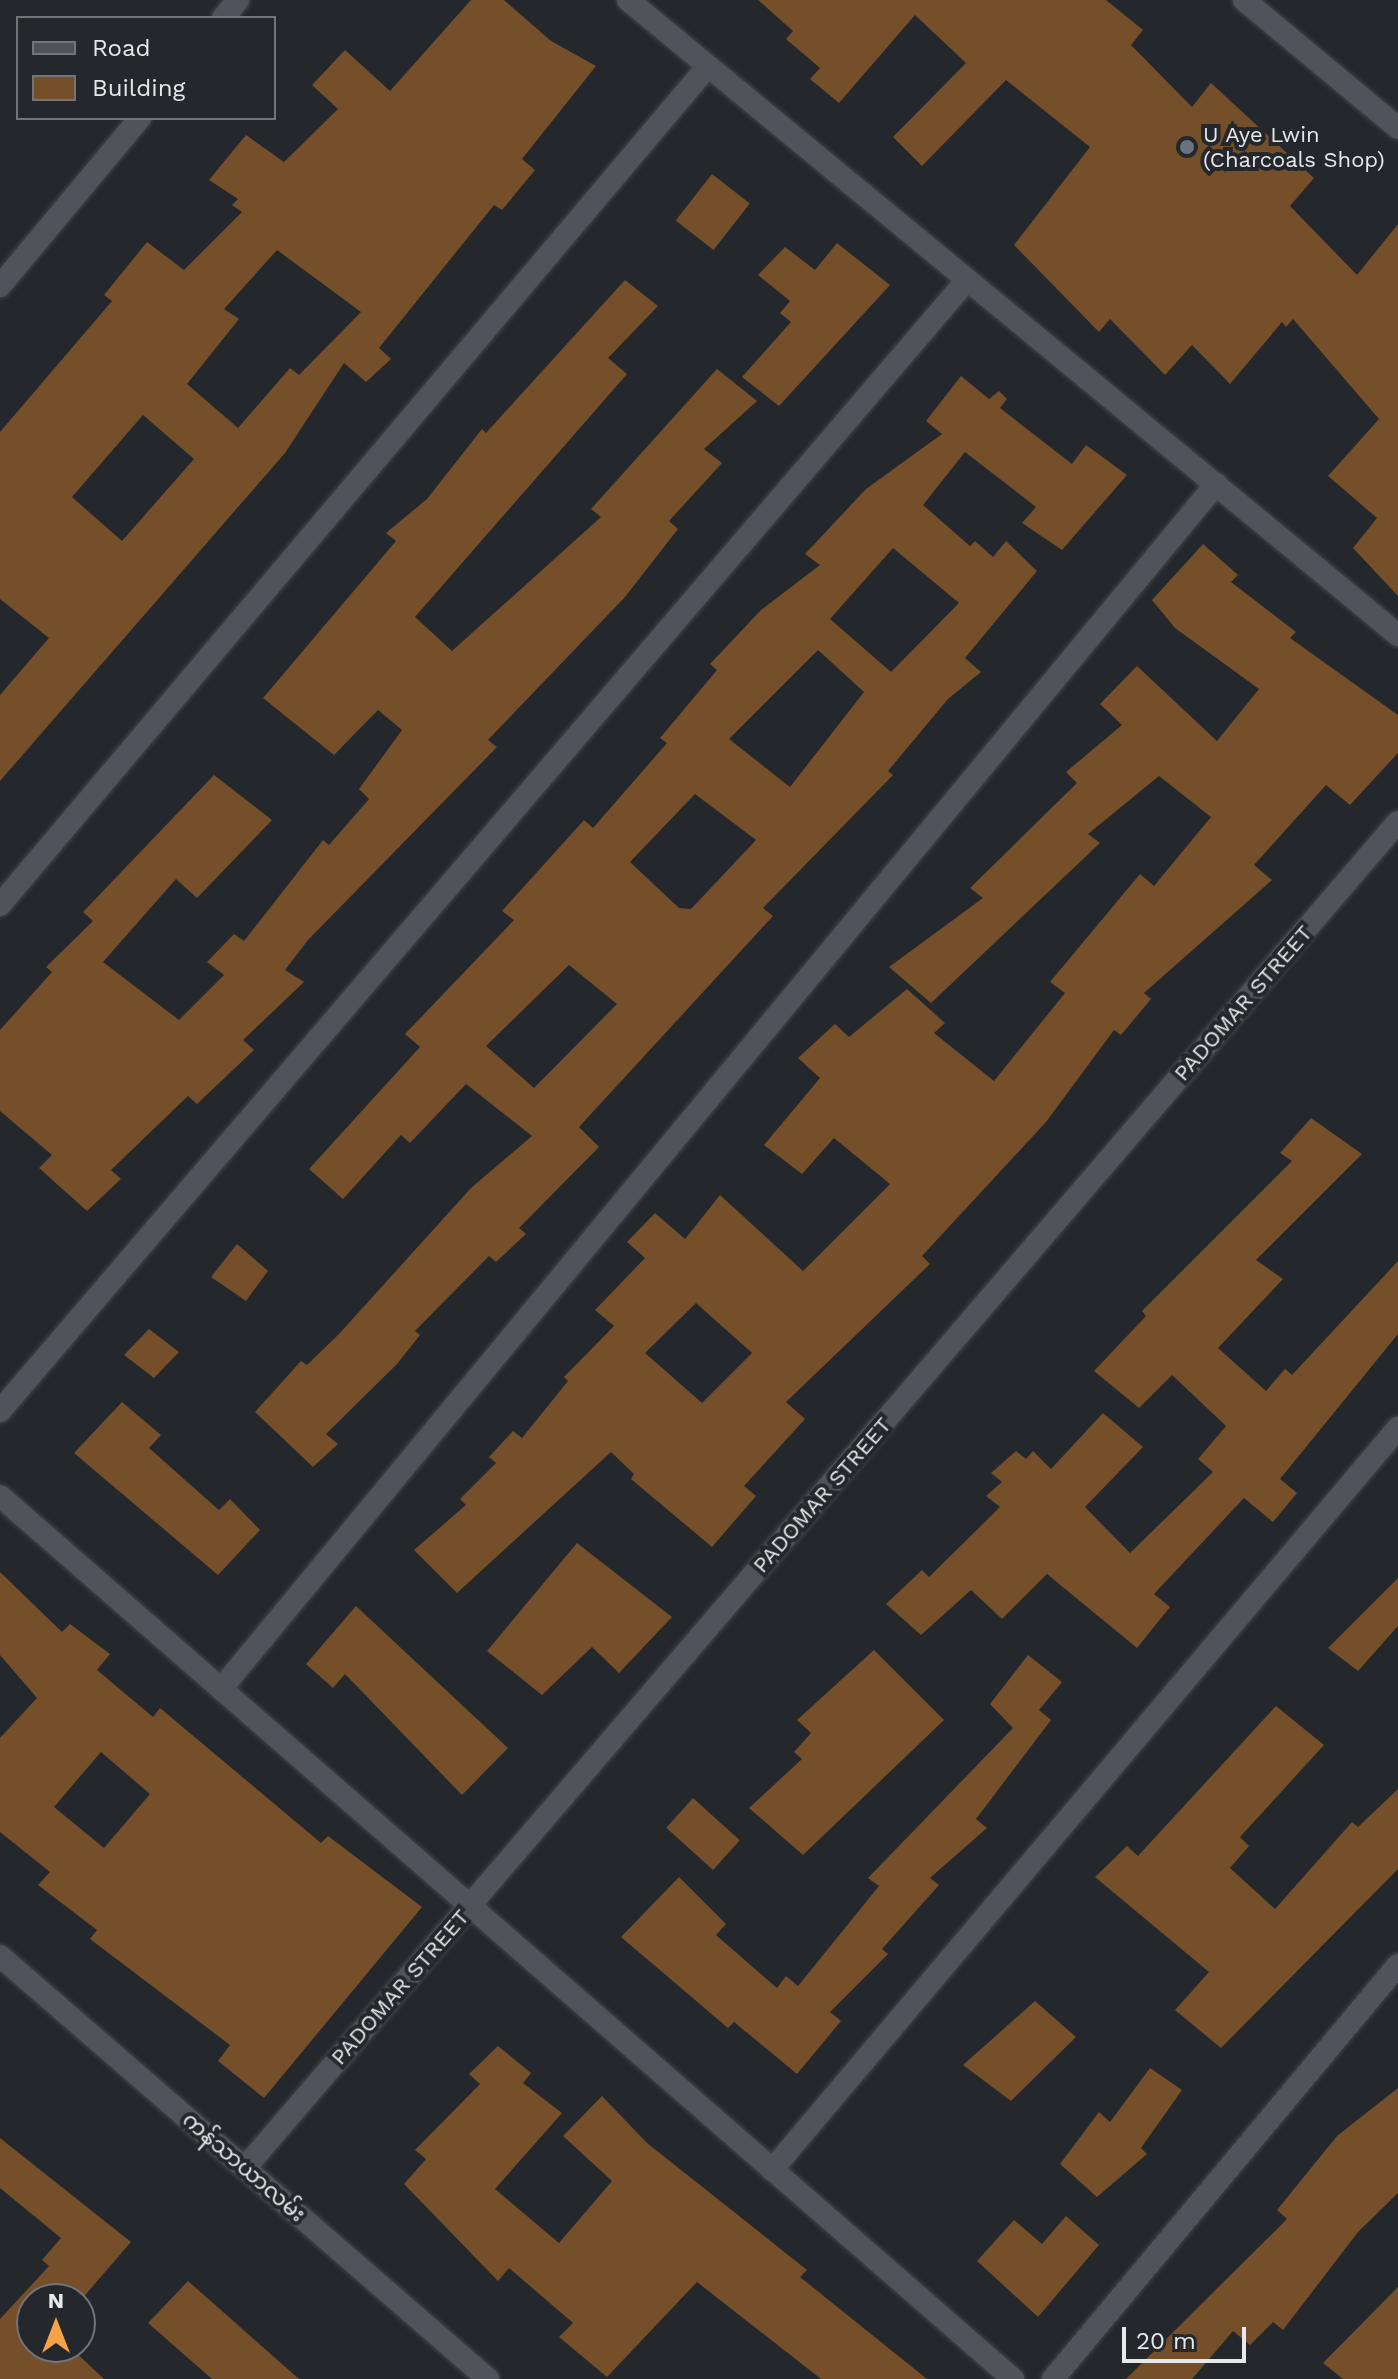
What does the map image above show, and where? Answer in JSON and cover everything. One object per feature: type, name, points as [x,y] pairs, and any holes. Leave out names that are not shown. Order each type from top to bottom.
[{"type":"street","points":[[225,16],[238,0]]},
{"type":"street","points":[[628,0],[1398,635]]},
{"type":"street","points":[[1244,0],[1398,128]]},
{"type":"street","points":[[5,889],[708,66]]},
{"type":"street","points":[[0,286],[138,120]]},
{"type":"street","points":[[0,1411],[967,280]]},
{"type":"street","points":[[221,1689],[1216,484]]},
{"type":"street","name":"PADOMAR STREET","points":[[245,2168],[1398,822]]},
{"type":"street","points":[[772,2170],[1398,1428]]},
{"type":"street","points":[[0,1496],[1013,2379]]},
{"type":"street","name":"ကန်သာယာလမ်း","points":[[0,1956],[488,2379]]},
{"type":"street","points":[[1053,2379],[1398,1965]]},
{"type":"building","points":[[471,0],[504,0],[551,41],[596,66],[522,159],[535,170],[502,210],[494,205],[379,348],[391,359],[366,382],[344,363],[285,453],[0,781],[0,695],[49,638],[0,599],[0,432],[112,301],[104,295],[147,242],[184,270],[242,212],[232,205],[238,199],[209,180],[246,135],[284,162],[338,109],[312,85],[345,50],[390,91]],"holes":[[[277,250],[361,312],[299,375],[290,368],[238,428],[187,384],[239,319],[224,309]],[[143,415],[194,459],[122,541],[72,497]]]},
{"type":"building","points":[[758,0],[1106,0],[1143,30],[1131,45],[1192,107],[1211,83],[1314,178],[1290,206],[1357,275],[1398,224],[1398,596],[1353,548],[1377,518],[1328,476],[1379,419],[1293,319],[1286,327],[1282,322],[1230,384],[1192,345],[1165,375],[1110,319],[1099,332],[1014,245],[1090,147],[1006,80],[922,166],[893,137],[966,63],[915,15],[839,103],[810,79],[820,68],[786,39],[793,31]]},
{"type":"building","points":[[712,174],[750,204],[714,250],[676,220]]},
{"type":"building","points":[[837,243],[890,285],[779,406],[742,377],[791,322],[780,313],[790,301],[758,275],[785,247],[815,270]]},
{"type":"building","points":[[625,280],[658,306],[608,358],[627,374],[415,617],[452,651],[601,517],[591,509],[717,369],[757,401],[704,449],[722,463],[669,521],[678,529],[625,597],[488,740],[497,747],[308,940],[285,970],[304,982],[243,1040],[254,1050],[197,1104],[188,1096],[111,1170],[121,1179],[87,1211],[39,1168],[52,1155],[0,1111],[0,1030],[52,972],[46,967],[93,921],[83,912],[214,775],[272,820],[197,898],[176,879],[103,962],[179,1020],[224,975],[207,962],[234,934],[244,941],[323,840],[329,845],[369,799],[359,789],[402,730],[378,710],[334,755],[263,698],[396,541],[386,533],[427,499],[482,429],[486,433]]},
{"type":"building","points":[[961,376],[989,399],[999,391],[1007,399],[1000,408],[1072,464],[1086,445],[1127,475],[1062,550],[1022,523],[1036,507],[965,452],[923,505],[970,546],[975,541],[993,557],[1006,541],[1037,571],[965,658],[981,672],[948,699],[888,771],[893,775],[763,908],[773,916],[579,1127],[599,1147],[519,1228],[526,1234],[496,1262],[489,1256],[415,1331],[420,1335],[397,1364],[326,1434],[338,1444],[313,1467],[255,1412],[301,1361],[307,1365],[339,1334],[471,1188],[532,1136],[466,1084],[410,1143],[401,1135],[343,1199],[309,1169],[420,1047],[405,1034],[514,920],[502,911],[584,820],[593,828],[667,743],[660,738],[717,670],[710,664],[761,610],[820,565],[805,554],[866,489],[942,434],[926,421]],"holes":[[[893,548],[959,603],[891,672],[830,619]],[[818,650],[864,692],[790,787],[729,739]],[[695,794],[756,840],[691,909],[679,908],[630,862]],[[569,965],[617,1004],[534,1088],[486,1046]]]},
{"type":"building","points":[[1203,544],[1238,575],[1231,582],[1296,632],[1290,638],[1398,715],[1398,753],[1350,805],[1326,785],[1254,865],[1272,880],[1144,993],[1151,999],[1121,1035],[1114,1030],[1046,1122],[922,1256],[930,1264],[786,1402],[805,1419],[744,1486],[756,1496],[712,1547],[631,1479],[634,1474],[611,1452],[457,1593],[414,1550],[466,1505],[460,1499],[496,1463],[489,1457],[513,1431],[522,1438],[568,1381],[564,1377],[614,1326],[595,1310],[645,1258],[627,1242],[655,1213],[685,1239],[720,1195],[803,1271],[890,1184],[834,1138],[802,1174],[764,1145],[820,1078],[798,1058],[835,1024],[849,1037],[907,989],[945,1023],[934,1033],[994,1081],[1065,993],[1050,982],[1140,874],[1154,886],[1211,817],[1159,776],[1088,834],[1100,843],[931,1003],[889,967],[983,898],[970,888],[1077,783],[1066,772],[1122,725],[1100,704],[1137,666],[1217,741],[1259,689],[1175,628],[1152,600]],"holes":[[[696,1303],[752,1353],[702,1403],[645,1353]]]},
{"type":"building","points":[[1311,1118],[1362,1154],[1256,1260],[1283,1279],[1218,1348],[1266,1391],[1285,1369],[1292,1375],[1398,1261],[1398,1334],[1280,1479],[1297,1493],[1273,1522],[1244,1498],[1154,1594],[1170,1607],[1137,1648],[1047,1574],[1002,1619],[971,1590],[921,1635],[886,1604],[922,1570],[929,1577],[1000,1507],[986,1496],[1002,1482],[991,1473],[1016,1451],[1026,1459],[1033,1451],[1051,1469],[1103,1413],[1143,1447],[1085,1507],[1130,1553],[1213,1472],[1198,1459],[1226,1426],[1172,1375],[1139,1408],[1094,1371],[1146,1316],[1142,1311],[1292,1161],[1280,1153]]},
{"type":"building","points":[[237,1244],[268,1271],[246,1301],[211,1277]]},
{"type":"building","points":[[149,1329],[179,1352],[154,1378],[124,1355]]},
{"type":"building","points":[[122,1402],[161,1435],[149,1448],[219,1510],[230,1499],[260,1530],[218,1575],[74,1453]]},
{"type":"building","points":[[577,1543],[672,1617],[619,1673],[592,1647],[542,1695],[487,1651]]},
{"type":"building","points":[[0,1572],[62,1632],[70,1624],[110,1654],[97,1670],[153,1717],[160,1708],[321,1843],[328,1836],[422,1907],[264,2098],[218,2061],[230,2045],[90,1939],[97,1930],[38,1885],[50,1872],[0,1832],[0,1738],[37,1698],[0,1655]],"holes":[[[101,1752],[150,1794],[104,1848],[54,1807]]]},
{"type":"building","points":[[1398,1578],[1398,1626],[1358,1671],[1328,1648]]},
{"type":"building","points":[[356,1606],[508,1748],[462,1795],[345,1674],[333,1688],[306,1664]]},
{"type":"building","points":[[874,1650],[944,1720],[803,1855],[749,1808],[802,1759],[794,1752],[811,1733],[797,1720]]},
{"type":"building","points":[[1028,1655],[1062,1682],[1039,1710],[1051,1720],[976,1819],[987,1828],[930,1878],[939,1885],[882,1949],[888,1954],[830,2012],[841,2021],[797,2074],[734,2022],[728,2028],[621,1937],[679,1877],[726,1924],[716,1935],[777,1988],[786,1976],[798,1986],[879,1886],[868,1878],[1013,1728],[990,1704]]},
{"type":"building","points":[[1276,1706],[1324,1745],[1240,1837],[1249,1846],[1230,1868],[1275,1909],[1352,1822],[1358,1827],[1398,1789],[1398,1869],[1221,2048],[1175,2010],[1209,1972],[1095,1877],[1127,1846],[1138,1856]]},
{"type":"building","points":[[693,1798],[740,1840],[713,1870],[666,1828]]},
{"type":"building","points":[[1035,2001],[1076,2037],[1011,2101],[963,2065]]},
{"type":"building","points":[[498,2046],[531,2073],[523,2083],[562,2113],[495,2189],[559,2243],[612,2181],[563,2136],[602,2096],[647,2143],[807,2270],[800,2277],[927,2379],[821,2379],[697,2282],[607,2377],[559,2337],[573,2323],[509,2268],[498,2281],[404,2184],[426,2159],[415,2150],[480,2084],[469,2074]]},
{"type":"building","points":[[1150,2068],[1182,2090],[1141,2148],[1147,2154],[1097,2197],[1060,2164],[1099,2112],[1110,2122]]},
{"type":"building","points":[[1398,2088],[1398,2193],[1358,2232],[1283,2330],[1273,2322],[1250,2345],[1233,2331],[1192,2379],[1126,2379],[1287,2219],[1277,2210],[1337,2136]]},
{"type":"building","points":[[0,2138],[131,2242],[96,2283],[33,2283],[49,2266],[42,2260],[61,2238],[0,2188]]},
{"type":"building","points":[[1066,2216],[1099,2245],[1038,2317],[977,2261],[1014,2220],[1042,2244]]},
{"type":"building","points":[[188,2281],[299,2379],[212,2379],[148,2323]]},
{"type":"building","points":[[1398,2287],[1398,2379],[1343,2379],[1323,2363]]},
{"type":"building","points":[[16,2302],[16,2363],[87,2363],[104,2379],[0,2379],[0,2319]]},
{"type":"place","name":"U Aye Lwin (Charcoals Shop)","points":[[1187,147]]}]
